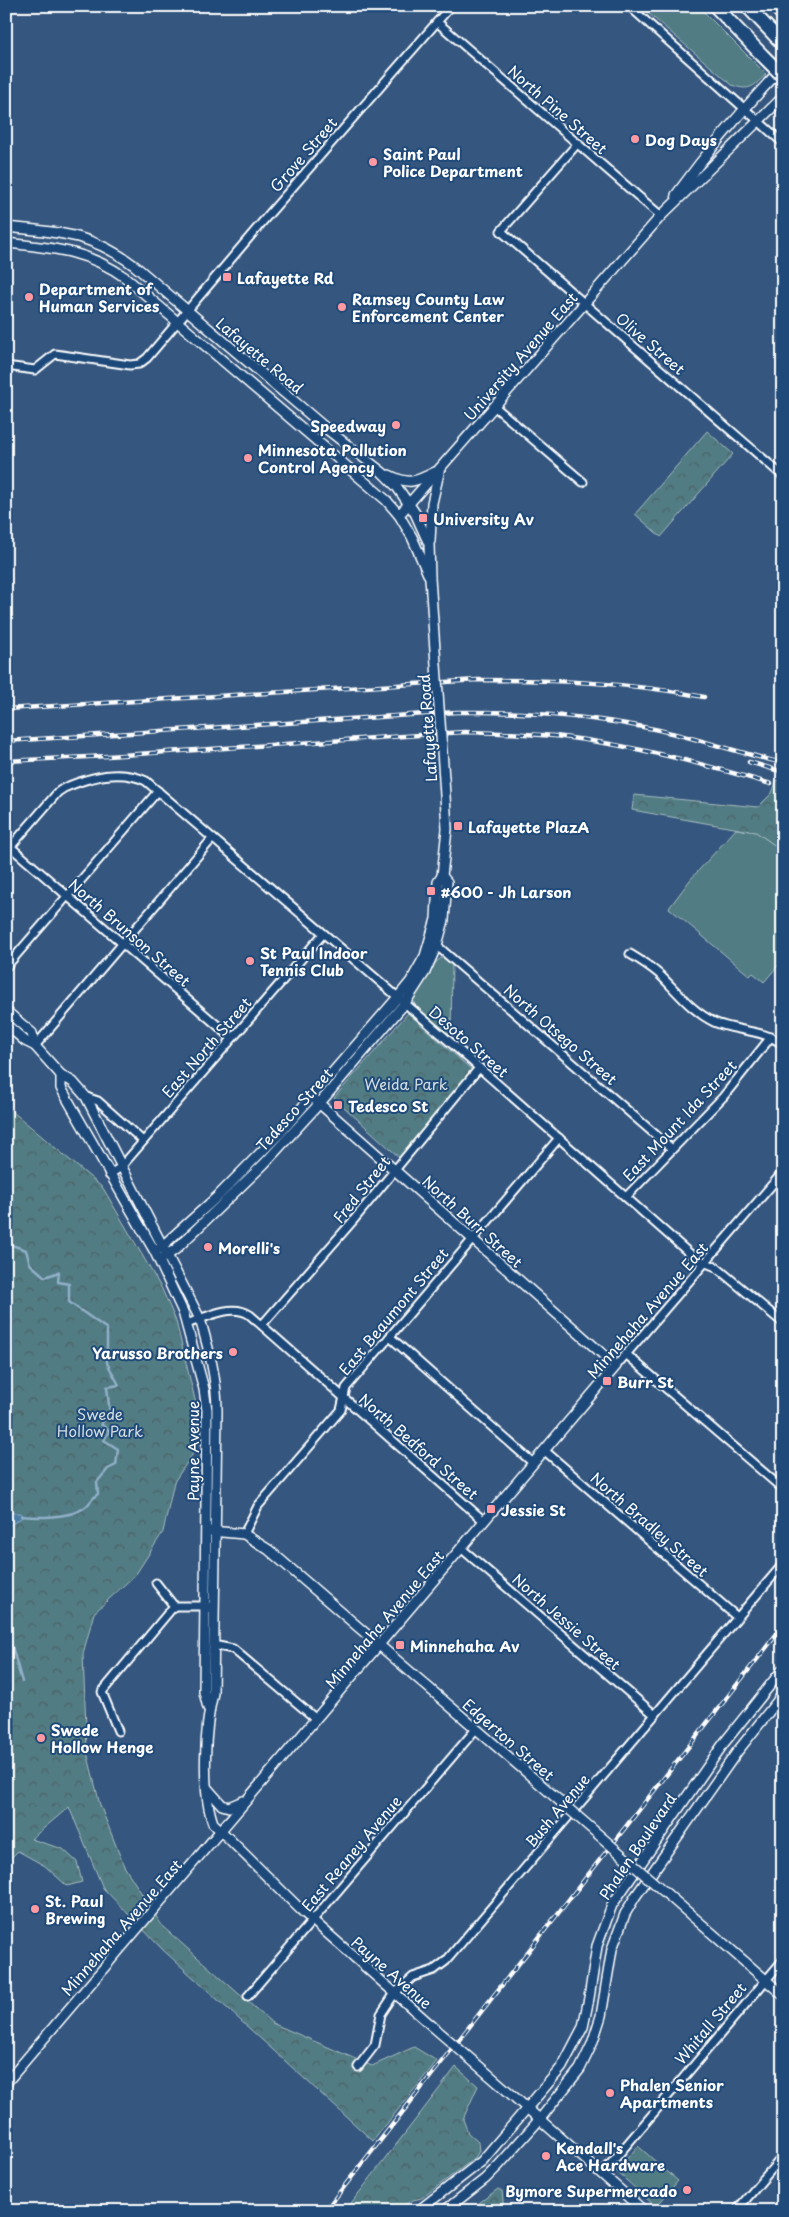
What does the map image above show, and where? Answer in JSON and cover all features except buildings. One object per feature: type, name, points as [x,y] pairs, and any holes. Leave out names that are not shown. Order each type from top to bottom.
[{"type":"highway","points":[[715,6],[783,76]]},
{"type":"highway","points":[[747,6],[780,42]]},
{"type":"highway","points":[[774,6],[783,16]]},
{"type":"street","name":"Grove Street","points":[[6,366],[35,370],[55,354],[130,365],[139,364],[147,358],[186,310],[451,6]]},
{"type":"street","points":[[628,6],[783,142]]},
{"type":"street","name":"North Pine Street","points":[[438,22],[661,216]]},
{"type":"street","name":"University Avenue East","points":[[661,216],[744,108],[783,67]]},
{"type":"street","name":"University Avenue East","points":[[399,515],[661,216],[783,97]]},
{"type":"street","name":"Olive Street","points":[[578,144],[501,231],[783,476]]},
{"type":"street","name":"Lafayette Road","points":[[6,227],[65,233],[95,241],[121,255],[328,430],[382,472],[410,504],[429,544],[447,829],[442,876],[438,882],[433,943],[428,957]]},
{"type":"street","name":"Lafayette Road","points":[[6,243],[63,249],[103,262],[126,278],[340,458],[386,500],[399,515],[412,537],[420,561],[430,578]]},
{"type":"street","points":[[494,406],[583,482]]},
{"type":"street","points":[[382,472],[403,482],[410,482],[439,470]]},
{"type":"street","points":[[429,544],[432,503],[439,470]]},
{"type":"street","name":"Desoto Street","points":[[8,847],[58,792],[64,788],[113,774],[138,777],[158,791],[401,1000],[696,1259],[716,1267],[783,1323]]},
{"type":"street","points":[[6,967],[158,791]]},
{"type":"street","points":[[35,1046],[212,839]]},
{"type":"street","name":"North Brunson Street","points":[[8,847],[68,896],[232,1038]]},
{"type":"street","name":"East North Street","points":[[109,1175],[121,1167],[323,934]]},
{"type":"street","name":"North Otsego Street","points":[[433,943],[672,1149]]},
{"type":"street","points":[[630,954],[657,973],[685,1003],[703,1016],[735,1030],[770,1037],[783,1046]]},
{"type":"street","name":"Tedesco Street","points":[[159,1261],[168,1255],[264,1164],[315,1100],[401,1000],[418,984],[428,957]]},
{"type":"street","name":"Payne Avenue","points":[[6,1011],[32,1033],[35,1046]]},
{"type":"street","name":"Payne Avenue","points":[[6,1024],[25,1041],[35,1046],[86,1097],[200,1319],[208,1345],[217,1388],[216,1531],[204,1692],[209,1711]]},
{"type":"street","name":"East Mount Ida Street","points":[[626,1197],[733,1086],[770,1037]]},
{"type":"street","name":"Fred Street","points":[[262,1325],[479,1068]]},
{"type":"street","name":"Payne Avenue","points":[[62,1075],[61,1088],[109,1175],[155,1252],[187,1324],[206,1400],[206,1530],[209,1606],[213,1645],[213,1692],[209,1711],[207,1788],[213,1823],[312,1920],[644,2211]]},
{"type":"street","name":"Payne Avenue","points":[[86,1097],[98,1101],[143,1141]]},
{"type":"street","name":"Tedesco Street","points":[[155,1252],[315,1100]]},
{"type":"street","name":"North Burr Street","points":[[315,1100],[616,1366]]},
{"type":"street","name":"East Beaumont Street","points":[[244,1534],[258,1506],[341,1410],[346,1388],[559,1138]]},
{"type":"street","name":"Minnehaha Avenue East","points":[[6,2083],[783,1172]]},
{"type":"street","name":"North Bedford Street","points":[[187,1324],[226,1311],[243,1310],[484,1521]]},
{"type":"street","points":[[390,1337],[533,1463]]},
{"type":"street","points":[[626,1354],[783,1489]]},
{"type":"street","name":"North Bradley Street","points":[[544,1451],[737,1617]]},
{"type":"street","name":"Edgerton Street","points":[[206,1530],[244,1534],[269,1550],[783,1995]]},
{"type":"street","name":"North Jessie Street","points":[[461,1548],[655,1715]]},
{"type":"street","name":"Bush Avenue","points":[[358,2066],[375,2044],[381,2014],[395,1992],[413,1977],[434,1970],[446,1961],[783,1564]]},
{"type":"street","points":[[156,1583],[174,1606]]},
{"type":"street","points":[[174,1606],[209,1606]]},
{"type":"street","points":[[118,1731],[102,1692],[174,1606]]},
{"type":"street","points":[[213,1645],[233,1649],[316,1719]]},
{"type":"street","name":"Phalen Boulevard","points":[[421,2208],[482,2161],[557,2075],[578,2037],[590,1998],[597,1946],[612,1905],[724,1743],[783,1669]]},
{"type":"street","name":"Phalen Boulevard","points":[[444,2211],[492,2173],[540,2120],[575,2076],[592,2044],[602,2016],[612,1949],[621,1922],[634,1897],[737,1752],[783,1694]]},
{"type":"street","name":"East Reaney Avenue","points":[[248,1996],[476,1729]]},
{"type":"street","points":[[207,1788],[222,1804],[229,1807],[238,1805],[252,1796]]},
{"type":"street","name":"Whitall Street","points":[[602,2174],[783,1960]]},
{"type":"street","points":[[736,2211],[783,2156]]},
{"type":"street","points":[[6,2208],[10,2211]]},
{"type":"green space","points":[[640,6],[698,6],[766,74],[751,87],[743,88],[732,85]]},
{"type":"green space","points":[[707,431],[733,454],[661,537],[635,514]]},
{"type":"green space","points":[[777,780],[783,782],[783,851],[756,832],[632,810],[634,795],[758,807],[772,793]]},
{"type":"green space","points":[[736,829],[756,832],[783,851],[783,960],[764,982],[753,973],[750,976],[669,908],[690,880]]},
{"type":"green space","points":[[441,958],[446,958],[452,962],[451,1038],[415,1005],[413,999],[435,963]]},
{"type":"green space","name":"Weida Park","points":[[408,1013],[473,1071],[401,1159],[334,1098]]},
{"type":"green space","name":"Swede Hollow Park","points":[[6,1106],[103,1188],[162,1289],[176,1321],[196,1404],[194,1452],[174,1482],[163,1532],[136,1574],[94,1613],[83,1654],[87,1752],[100,1805],[124,1866],[163,1927],[272,2023],[372,2066],[414,2047],[437,2061],[373,2141],[163,1950],[103,1888],[69,1807],[31,1839],[63,1849],[77,1862],[82,1882],[67,1886],[45,1866],[18,1851],[6,1863]]},
{"type":"green space","points":[[456,2067],[478,2086],[463,2119],[468,2133],[478,2142],[479,2151],[475,2158],[422,2198],[413,2200],[395,2211],[345,2211]]},
{"type":"green space","points":[[638,2146],[678,2181],[656,2207],[616,2171]]},
{"type":"green space","points":[[498,2189],[502,2191],[504,2211],[468,2211]]},
{"type":"water","points":[[6,1513],[21,1513],[24,1516],[6,1528]]},
{"type":"waterway","points":[[6,1243],[26,1250],[30,1264],[45,1277],[59,1272],[58,1282],[69,1284],[69,1302],[107,1329],[107,1363],[119,1385],[107,1387],[110,1414],[101,1424],[109,1431],[104,1440],[118,1449],[116,1465],[108,1469],[97,1482],[98,1494],[84,1508],[70,1514],[44,1517],[21,1516]]},
{"type":"waterway","points":[[6,1606],[7,1628],[22,1682]]},
{"type":"railway","points":[[6,709],[478,680],[620,685],[704,697]]},
{"type":"railway","points":[[6,741],[457,712],[506,712],[556,715],[630,724],[783,763]]},
{"type":"railway","points":[[6,761],[464,732],[501,733],[589,740],[642,750],[694,762],[771,784]]},
{"type":"railway","points":[[749,762],[783,772]]},
{"type":"railway","points":[[325,2211],[783,1626]]},
{"type":"place","name":"Dog Days","points":[[635,139]]},
{"type":"place","name":"Saint Paul Police Department","points":[[373,162]]},
{"type":"place","name":"Lafayette Rd","points":[[227,277]]},
{"type":"place","name":"Department of Human Services","points":[[29,297]]},
{"type":"place","name":"Ramsey County Law Enforcement Center","points":[[342,307]]},
{"type":"place","name":"Speedway","points":[[396,425]]},
{"type":"place","name":"Minnesota Pollution Control Agency","points":[[248,458]]},
{"type":"place","name":"University Av","points":[[423,518]]},
{"type":"place","name":"Lafayette PlazA","points":[[458,826]]},
{"type":"place","name":"#600 - Jh Larson","points":[[431,891]]},
{"type":"place","name":"St Paul Indoor Tennis Club","points":[[250,961]]},
{"type":"place","name":"Tedesco St","points":[[338,1105]]},
{"type":"place","name":"Morelli's","points":[[208,1247]]},
{"type":"place","name":"Yarusso Brothers","points":[[233,1352]]},
{"type":"place","name":"Burr St","points":[[607,1381]]},
{"type":"place","name":"Jessie St","points":[[491,1509]]},
{"type":"place","name":"Minnehaha Av","points":[[400,1645]]},
{"type":"place","name":"Swede Hollow Henge","points":[[41,1738]]},
{"type":"place","name":"St. Paul Brewing","points":[[35,1909]]},
{"type":"place","name":"Phalen Senior Apartments","points":[[610,2093]]},
{"type":"place","name":"Kendall's Ace Hardware","points":[[546,2156]]},
{"type":"place","name":"Bymore Supermercado","points":[[687,2190]]}]
